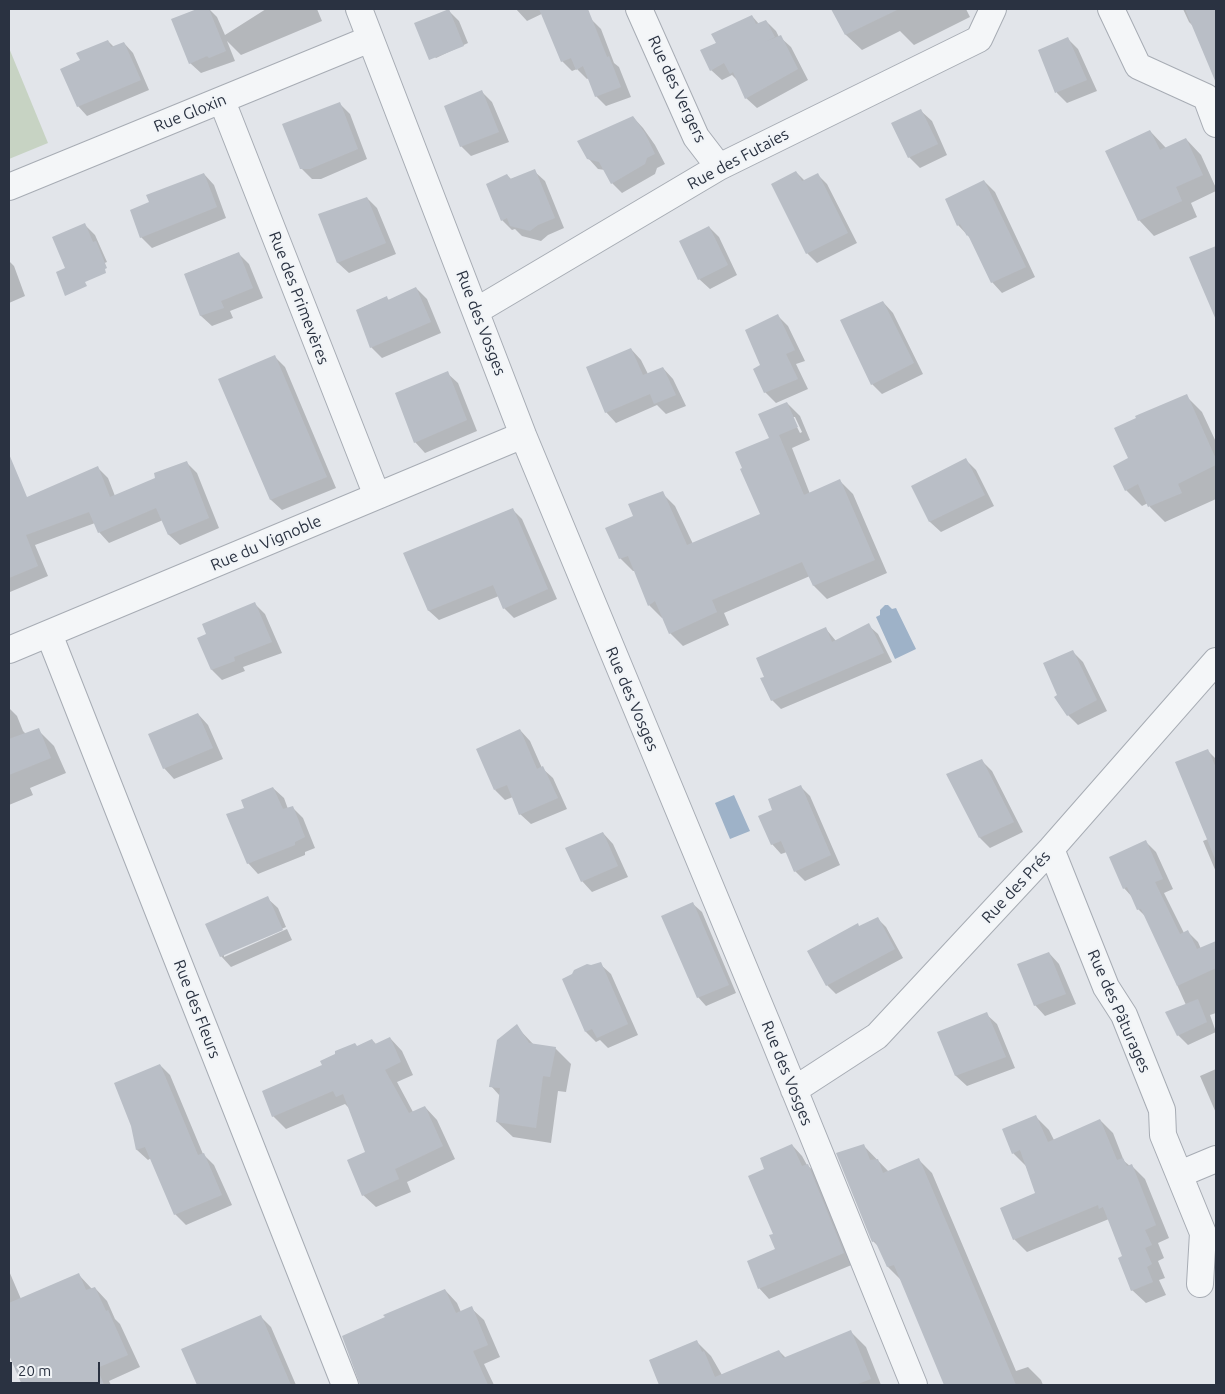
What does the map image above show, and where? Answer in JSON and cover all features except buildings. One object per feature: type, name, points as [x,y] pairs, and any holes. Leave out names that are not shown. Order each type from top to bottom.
[{"type":"street","name":"Rue des Vosges","points":[[359,9],[523,435],[914,1385]]},
{"type":"street","name":"Rue des Vergers","points":[[639,9],[696,138],[719,167]]},
{"type":"street","name":"Rue des Futaies","points":[[476,310],[719,167],[979,39],[993,9]]},
{"type":"street","points":[[1112,9],[1138,66],[1206,97],[1216,124]]},
{"type":"street","name":"Rue Gloxin","points":[[9,187],[222,101],[370,38]]},
{"type":"street","name":"Rue des Primevères","points":[[222,101],[377,496]]},
{"type":"street","name":"Rue du Vignoble","points":[[9,650],[523,435]]},
{"type":"street","name":"Rue des Fleurs","points":[[50,634],[345,1385]]},
{"type":"street","name":"Rue des Prés","points":[[794,1090],[877,1036],[1051,849],[1216,661]]},
{"type":"street","name":"Rue des Pâturages","points":[[1051,849],[1106,987],[1124,1015],[1162,1110],[1163,1135],[1203,1234],[1200,1284]]},
{"type":"street","points":[[1180,1174],[1216,1159]]},
{"type":"green space","points":[[9,48],[48,143],[9,159]]},
{"type":"water","points":[[885,605],[892,609],[896,608],[916,649],[895,659],[876,617],[880,615],[880,610]]},
{"type":"water","points":[[734,795],[750,831],[730,839],[715,803]]}]
